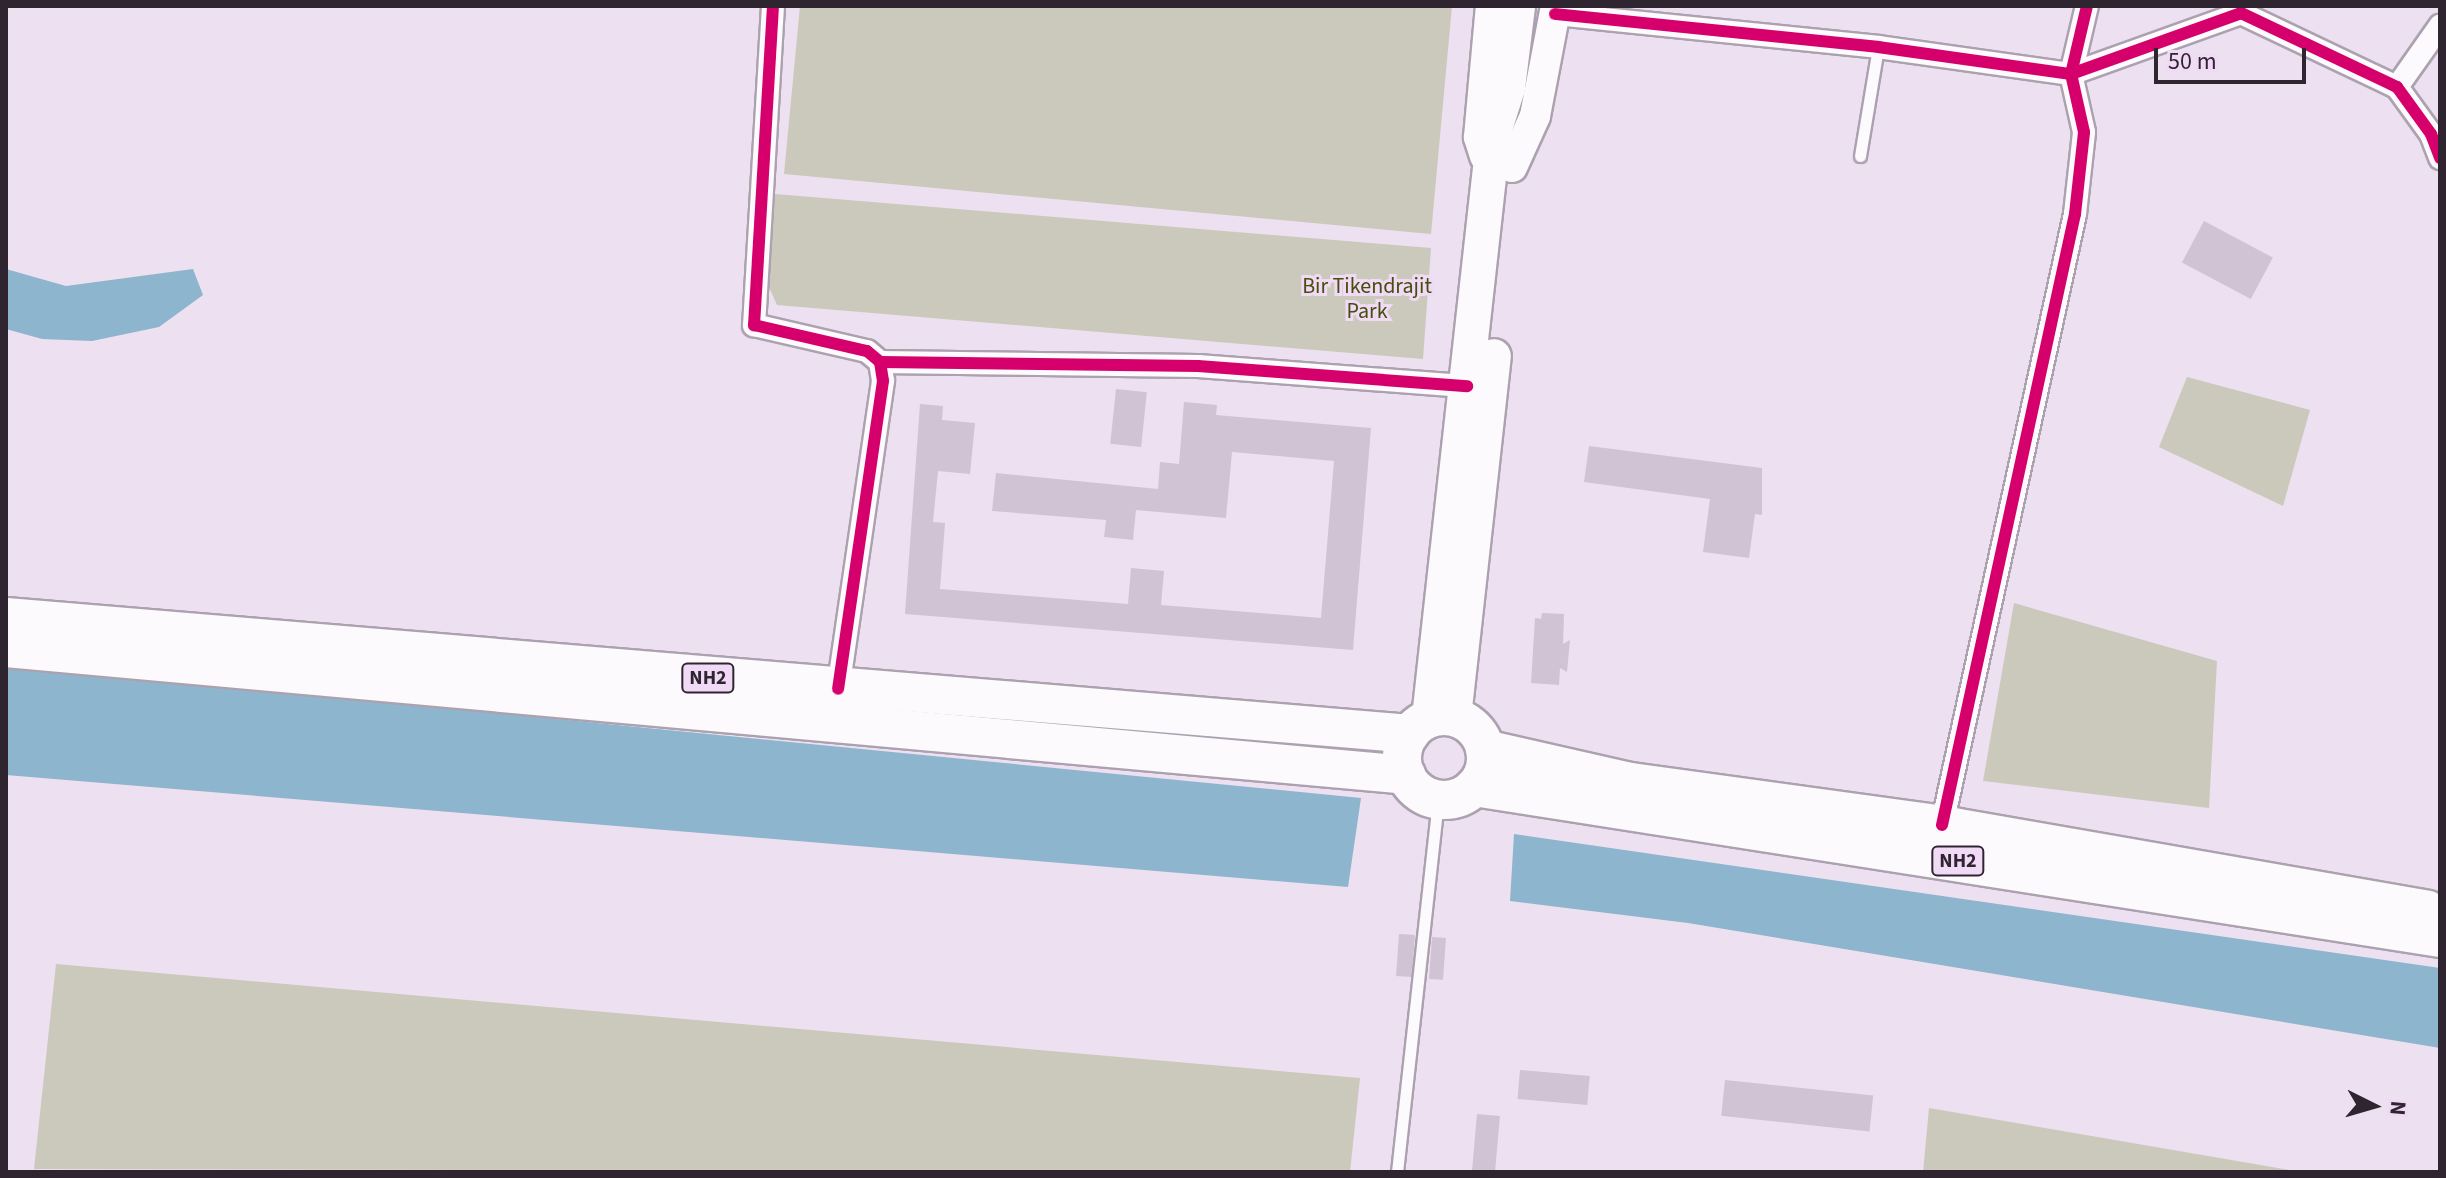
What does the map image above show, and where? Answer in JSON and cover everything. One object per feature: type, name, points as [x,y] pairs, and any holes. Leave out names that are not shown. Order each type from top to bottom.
[{"type":"highway","name":"NH2","points":[[6,617],[838,689],[1431,723]]},
{"type":"highway","name":"NH2","points":[[6,648],[1406,775]]},
{"type":"highway","points":[[1438,800],[1413,787],[1406,775],[1403,747],[1431,723],[1474,729],[1485,749],[1486,763],[1474,787]]},
{"type":"highway","name":"NH2","points":[[1485,749],[1630,782],[1942,825],[2440,912]]},
{"type":"highway","name":"NH2","points":[[1438,800],[1474,787],[2440,938]]},
{"type":"main road","points":[[1431,723],[1463,533],[1518,6]]},
{"type":"main road","points":[[1463,533],[1467,386],[1501,170]]},
{"type":"street","points":[[773,6],[754,325],[867,351],[880,362],[1198,366],[1467,386]]},
{"type":"street","points":[[1491,6],[1479,137],[1501,170],[1535,116],[1556,10],[1878,47],[2071,74],[2241,9],[2397,87],[2431,134],[2440,158]]},
{"type":"street","points":[[1942,825],[2075,214],[2084,132],[2071,74],[2087,6]]},
{"type":"street","points":[[2397,87],[2440,26]]},
{"type":"street","points":[[838,689],[883,381],[880,362]]},
{"type":"lane","points":[[1860,156],[1878,47]]},
{"type":"lane","points":[[1397,1172],[1438,800]]},
{"type":"green space","points":[[800,6],[1452,6],[1431,234],[784,174]]},
{"type":"green space","name":"Bir Tikendrajit Park","points":[[775,194],[1431,248],[1423,359],[777,305],[768,285]]},
{"type":"green space","points":[[2187,377],[2310,410],[2283,506],[2159,447]]},
{"type":"green space","points":[[2014,603],[2217,661],[2209,808],[1983,781]]},
{"type":"green space","points":[[56,964],[1360,1078],[1350,1172],[34,1169]]},
{"type":"green space","points":[[1929,1108],[2301,1172],[1923,1172]]},
{"type":"water","points":[[6,269],[66,286],[193,269],[203,295],[159,327],[92,341],[42,339],[6,329]]},
{"type":"water","points":[[6,665],[1361,798],[1348,887],[6,775]]},
{"type":"water","points":[[1514,834],[2440,968],[2440,1048],[1688,923],[1510,901]]},
{"type":"building","points":[[2204,221],[2273,258],[2251,299],[2182,262]]},
{"type":"building","points":[[1116,389],[1147,392],[1141,447],[1110,444]]},
{"type":"building","points":[[1184,402],[1217,405],[1216,415],[1371,428],[1353,650],[905,614],[920,404],[943,406],[942,420],[975,423],[970,474],[938,471],[933,522],[945,523],[940,589],[1128,604],[1131,568],[1164,571],[1161,605],[1321,618],[1334,461],[1232,452],[1226,518],[1136,510],[1133,540],[1104,537],[1106,520],[992,511],[996,473],[1158,489],[1160,462],[1179,464]]},
{"type":"building","points":[[1589,446],[1762,468],[1762,515],[1755,514],[1749,558],[1703,552],[1710,499],[1584,482]]},
{"type":"building","points":[[1542,613],[1564,614],[1563,644],[1570,640],[1567,672],[1560,668],[1559,685],[1531,683],[1535,618],[1541,619]]},
{"type":"building","points":[[1399,934],[1415,935],[1412,977],[1396,976]]},
{"type":"building","points":[[1432,937],[1446,938],[1443,980],[1429,979]]},
{"type":"building","points":[[1520,1070],[1590,1076],[1587,1105],[1517,1099]]},
{"type":"building","points":[[1725,1080],[1873,1096],[1869,1131],[1721,1116]]},
{"type":"building","points":[[1477,1114],[1500,1116],[1495,1172],[1472,1172]]},
{"type":"cycle path","points":[[773,6],[754,325],[867,351],[880,362],[883,381],[838,689]]},
{"type":"cycle path","points":[[1942,825],[2075,214],[2084,132],[2071,74],[2087,6]]},
{"type":"cycle path","points":[[1555,14],[1878,47],[2071,74],[2241,13],[2397,87],[2431,134],[2440,158]]},
{"type":"cycle path","points":[[880,362],[1198,366],[1467,386]]}]
